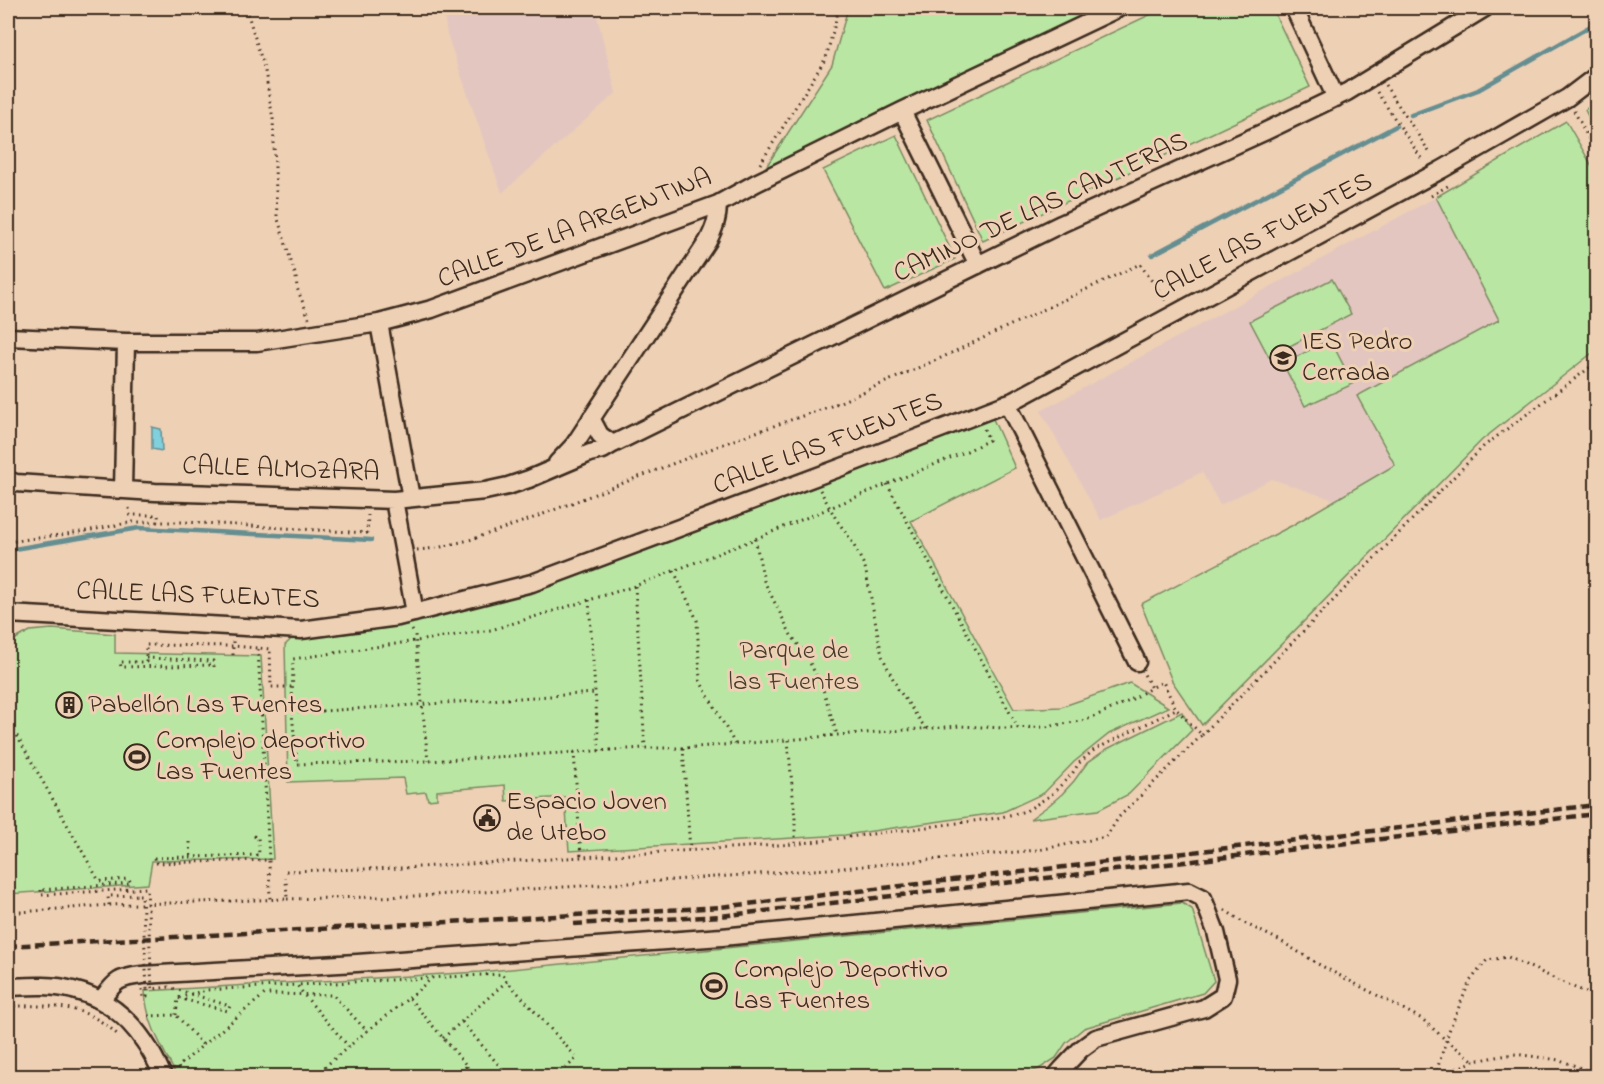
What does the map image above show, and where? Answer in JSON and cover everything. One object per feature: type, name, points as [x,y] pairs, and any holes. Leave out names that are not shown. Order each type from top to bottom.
[{"type":"street","name":"CALLE DE LA ARGENTINA","points":[[8,337],[126,342],[257,342],[379,322],[432,309],[718,204],[902,111],[1119,8]]},
{"type":"street","points":[[1294,8],[1336,98]]},
{"type":"street","name":"CAMINO DE LAS CANTERAS","points":[[549,470],[605,447],[1061,224],[1375,81],[1485,8]]},
{"type":"street","name":"CALLE LAS FUENTES","points":[[8,614],[301,630],[398,617],[532,583],[1007,403],[1441,170],[1567,98],[1596,76]]},
{"type":"street","points":[[902,111],[978,265]]},
{"type":"street","points":[[549,470],[570,450],[587,426],[708,241],[715,227],[718,204]]},
{"type":"street","points":[[379,322],[397,414],[415,613]]},
{"type":"street","points":[[123,490],[126,342]]},
{"type":"street","points":[[1007,403],[1137,662]]},
{"type":"street","points":[[587,426],[600,435],[605,447]]},
{"type":"street","name":"CALLE ALMOZARA","points":[[8,480],[16,483],[123,490],[403,499],[485,491],[518,483],[549,470]]},
{"type":"street","points":[[100,999],[116,981],[123,977],[142,975],[357,963],[722,937],[1189,891],[1203,898],[1216,932],[1227,980],[1223,996],[1204,1008],[1096,1038],[1082,1049],[1056,1077]]},
{"type":"street","points":[[8,987],[39,986],[71,989],[100,999],[117,1011],[139,1032],[163,1077]]},
{"type":"path","points":[[246,8],[265,71],[273,119],[277,216],[296,276],[297,288],[314,333]]},
{"type":"path","points":[[743,190],[826,58],[839,8]]},
{"type":"path","points":[[1420,158],[1374,88],[1375,81],[1383,82],[1430,153]]},
{"type":"path","points":[[1567,98],[1596,152]]},
{"type":"path","points":[[415,550],[437,548],[473,539],[528,520],[738,438],[831,406],[943,357],[1140,264],[1166,301]]},
{"type":"path","points":[[8,913],[109,905],[417,896],[630,883],[842,868],[1038,850],[1106,837],[1119,817],[1484,446],[1596,363]]},
{"type":"path","points":[[967,450],[755,539],[635,586],[491,630],[293,659],[292,712],[297,764],[428,761],[645,748],[683,748],[960,726],[1046,727],[1086,720],[1127,702],[1163,681],[1176,709],[1202,735]]},
{"type":"path","points":[[813,478],[865,567],[882,656],[898,688],[926,729]]},
{"type":"path","points":[[887,484],[1018,728]]},
{"type":"path","points":[[129,508],[130,515],[158,515],[159,522]]},
{"type":"path","points":[[8,542],[132,522],[367,533],[368,513]]},
{"type":"path","points":[[755,539],[764,581],[791,635],[806,655],[837,735]]},
{"type":"path","points":[[674,571],[697,620],[700,681],[735,744]]},
{"type":"path","points":[[635,586],[645,748]]},
{"type":"path","points":[[589,600],[599,751]]},
{"type":"path","points":[[407,632],[414,630],[415,635],[428,761]]},
{"type":"path","points":[[233,638],[233,655]]},
{"type":"path","points":[[258,640],[270,900]]},
{"type":"path","points":[[146,658],[213,661],[214,666],[121,667],[120,662],[146,662],[146,658],[146,645],[233,646],[270,649],[271,687],[292,687]]},
{"type":"path","points":[[1137,662],[1152,688]]},
{"type":"path","points":[[292,712],[595,693]]},
{"type":"path","points":[[286,871],[403,868],[795,844],[997,818],[1026,810],[1051,795],[1072,774],[1079,763],[1094,750],[1176,709]]},
{"type":"path","points":[[8,720],[99,881],[129,879],[131,883],[41,890],[41,895],[147,888],[152,989],[170,987],[230,1006],[228,1011],[178,998]]},
{"type":"path","points":[[788,740],[795,844]]},
{"type":"path","points":[[683,748],[690,850]]},
{"type":"path","points":[[574,752],[581,857]]},
{"type":"path","points":[[253,836],[258,837],[259,855],[154,858],[155,863],[269,860]]},
{"type":"path","points":[[190,842],[191,858]]},
{"type":"path","points":[[286,878],[287,899]]},
{"type":"path","points":[[109,905],[108,896],[142,895],[145,988]]},
{"type":"path","points":[[1205,904],[1221,907],[1244,923],[1422,1019],[1474,1061]]},
{"type":"path","points":[[1435,1077],[1449,1028],[1470,981],[1487,960],[1508,957],[1596,996]]},
{"type":"path","points":[[178,998],[206,990],[502,974],[577,1058],[557,1077]]},
{"type":"path","points":[[314,1077],[432,978]]},
{"type":"path","points":[[443,1038],[507,981]]},
{"type":"path","points":[[297,985],[349,1047]]},
{"type":"path","points":[[182,1077],[177,1067],[266,994],[333,995],[367,1031]]},
{"type":"path","points":[[178,998],[176,1015],[203,1045]]},
{"type":"path","points":[[409,998],[467,1065],[467,1077]]},
{"type":"path","points":[[8,1006],[50,1005],[74,1009],[109,1027],[123,1041]]},
{"type":"path","points":[[148,1016],[176,1015]]},
{"type":"path","points":[[462,1022],[508,1077]]},
{"type":"path","points":[[1440,1077],[1474,1061],[1514,1054],[1560,1060],[1596,1074]]},
{"type":"path","points":[[454,1077],[467,1065]]},
{"type":"shaded area","points":[[443,8],[595,8],[616,93],[502,193],[447,34]]},
{"type":"shaded area","name":"IES Pedro Cerrada","points":[[1436,197],[1499,320],[1357,396],[1395,465],[1334,500],[1272,479],[1220,505],[1202,472],[1101,520],[1041,411]]},
{"type":"green space","points":[[848,8],[1103,8],[762,173],[832,65]]},
{"type":"green space","points":[[1164,8],[1272,8],[1310,87],[983,241],[927,120]]},
{"type":"green space","points":[[1596,101],[1596,132],[1585,110]]},
{"type":"green space","points":[[1566,121],[1596,173],[1596,350],[1482,440],[1202,725],[1172,681],[1141,604],[1291,526],[1395,465],[1357,396],[1499,320],[1436,197]]},
{"type":"green space","points":[[896,135],[955,259],[885,291],[823,170]]},
{"type":"green space","points":[[1332,279],[1351,314],[1269,357],[1250,321]]},
{"type":"green space","points":[[1330,339],[1353,384],[1305,406],[1283,364]]},
{"type":"green space","name":"Parque de las Fuentes","points":[[989,410],[1015,468],[911,521],[1014,709],[1061,707],[1130,683],[1168,707],[1109,734],[1074,762],[1044,793],[1003,812],[845,835],[569,851],[565,797],[506,801],[505,785],[437,791],[437,799],[428,800],[426,792],[406,794],[403,778],[288,782],[285,645],[301,630],[398,617],[618,551]]},
{"type":"green space","name":"Complejo deportivo Las Fuentes","points":[[52,629],[115,634],[115,653],[261,656],[273,859],[152,861],[148,884],[8,894],[8,643],[30,631]]},
{"type":"green space","points":[[1182,712],[1192,730],[1129,794],[1098,810],[1030,819],[1062,794],[1087,763],[1107,749]]},
{"type":"green space","name":"Complejo Deportivo Las Fuentes","points":[[1182,903],[1192,909],[1214,981],[1203,993],[1084,1028],[1066,1043],[1056,1058],[1023,1076],[177,1076],[148,1014],[145,991],[480,972]]},
{"type":"water","points":[[152,427],[161,429],[162,451],[152,449]]},
{"type":"waterway","points":[[1411,115],[1478,90],[1596,23]]},
{"type":"waterway","points":[[1152,255],[1396,126]]},
{"type":"waterway","points":[[8,550],[139,528],[371,540]]},
{"type":"railway","points":[[8,946],[721,907],[1596,805]]},
{"type":"railway","points":[[574,924],[721,916],[1596,814]]},
{"type":"place","name":"IES Pedro Cerrada","points":[[1283,358]]},
{"type":"place","name":"Pabellón Las Fuentes","points":[[69,705]]},
{"type":"place","name":"Complejo deportivo Las Fuentes","points":[[137,757]]},
{"type":"place","name":"Espacio Joven de Utebo","points":[[487,818]]},
{"type":"place","name":"Complejo Deportivo Las Fuentes","points":[[714,986]]}]
